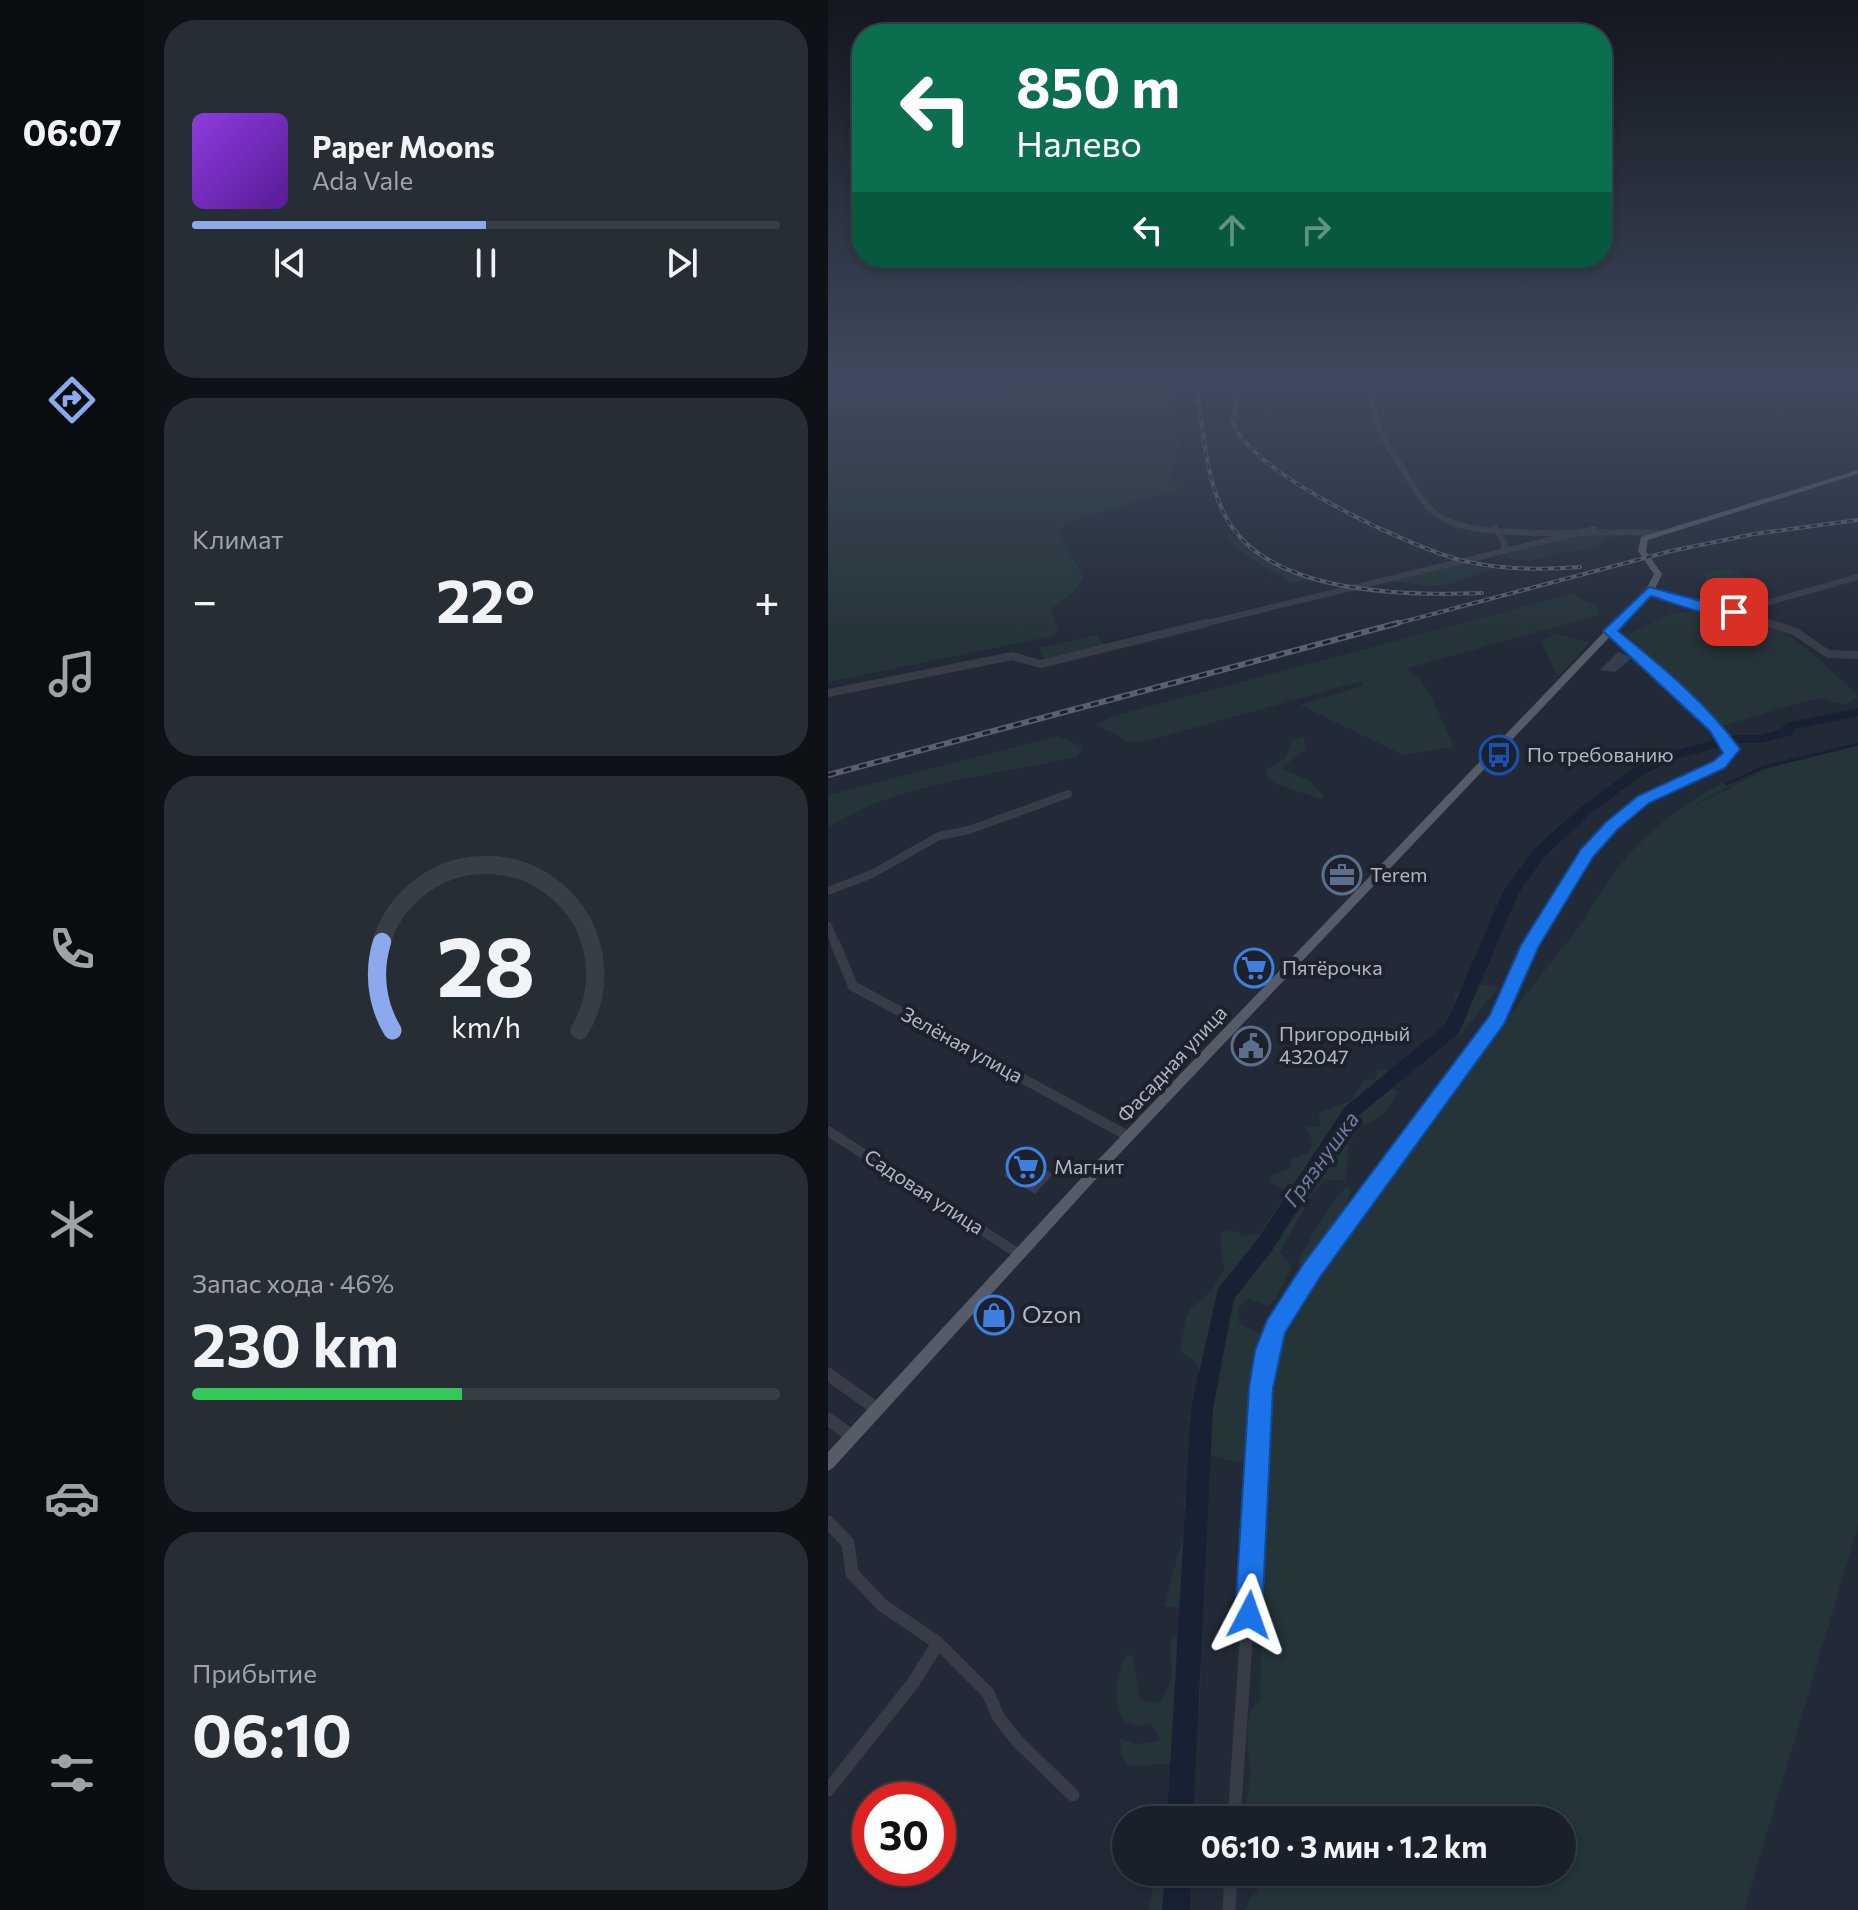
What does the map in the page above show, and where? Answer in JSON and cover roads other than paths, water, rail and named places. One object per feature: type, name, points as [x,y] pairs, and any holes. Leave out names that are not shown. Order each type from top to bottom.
[{"type":"main road","points":[[1649,591],[1658,574],[1641,546],[1644,539],[1858,472]]},
{"type":"main road","name":"Фасадная улица","points":[[828,1463],[1128,1136],[1649,591]]},
{"type":"street","points":[[1403,469],[1434,512],[1462,525],[1657,533]]},
{"type":"street","points":[[1495,528],[1505,544],[1504,551]]},
{"type":"street","points":[[828,693],[1012,656],[1041,664],[1595,529]]},
{"type":"street","points":[[1734,612],[1858,577]]},
{"type":"street","points":[[1649,591],[1681,602],[1734,612],[1796,632],[1828,654],[1858,655]]},
{"type":"street","points":[[1235,1806],[1261,1388],[1267,1351],[1276,1327],[1312,1270],[1498,1019],[1530,945],[1587,853],[1612,825],[1643,800],[1720,764],[1731,755],[1732,749],[1715,728],[1657,670],[1610,631]]},
{"type":"street","points":[[828,891],[872,874],[881,866],[939,836],[969,830],[1068,794]]},
{"type":"street","name":"Зелёная улица","points":[[828,926],[853,986],[1128,1136]]},
{"type":"street","name":"Садовая улица","points":[[828,1131],[1019,1254]]},
{"type":"street","points":[[828,1374],[877,1409]]},
{"type":"street","points":[[828,1419],[852,1436]]},
{"type":"street","points":[[828,1522],[848,1543],[852,1573],[882,1605],[938,1643],[994,1701],[999,1718],[1018,1742],[1073,1795]]},
{"type":"street","points":[[828,1790],[913,1683],[938,1643]]},
{"type":"street","points":[[1229,1910],[1230,1886]]},
{"type":"waterway","name":"Грязнушка","points":[[1181,1806],[1202,1408],[1225,1295],[1264,1246],[1351,1112],[1453,1028],[1511,892],[1539,853],[1585,811],[1636,773],[1670,756],[1736,739],[1761,739],[1786,732],[1791,726],[1858,712]]},
{"type":"waterway","points":[[1726,784],[1764,767],[1858,744]]},
{"type":"waterway","name":"Грязнушка","points":[[1176,1910],[1177,1886]]},
{"type":"railway","points":[[1209,469],[1232,527],[1253,549],[1280,566],[1312,578],[1383,591],[1482,593]]},
{"type":"railway","points":[[1276,469],[1335,506],[1440,554],[1493,566],[1580,567]]},
{"type":"railway","points":[[1391,625],[1671,551],[1754,534],[1858,520]]},
{"type":"railway","points":[[828,775],[1398,623]]},
{"type":"place","name":"По требованию","points":[[1499,755]]},
{"type":"place","name":"Terem","points":[[1342,875]]},
{"type":"place","name":"Пятёрочка","points":[[1254,968]]},
{"type":"place","name":"Пригородный 432047","points":[[1251,1046]]},
{"type":"place","name":"Магнит","points":[[1026,1167]]},
{"type":"place","name":"Ozon","points":[[994,1315]]}]
